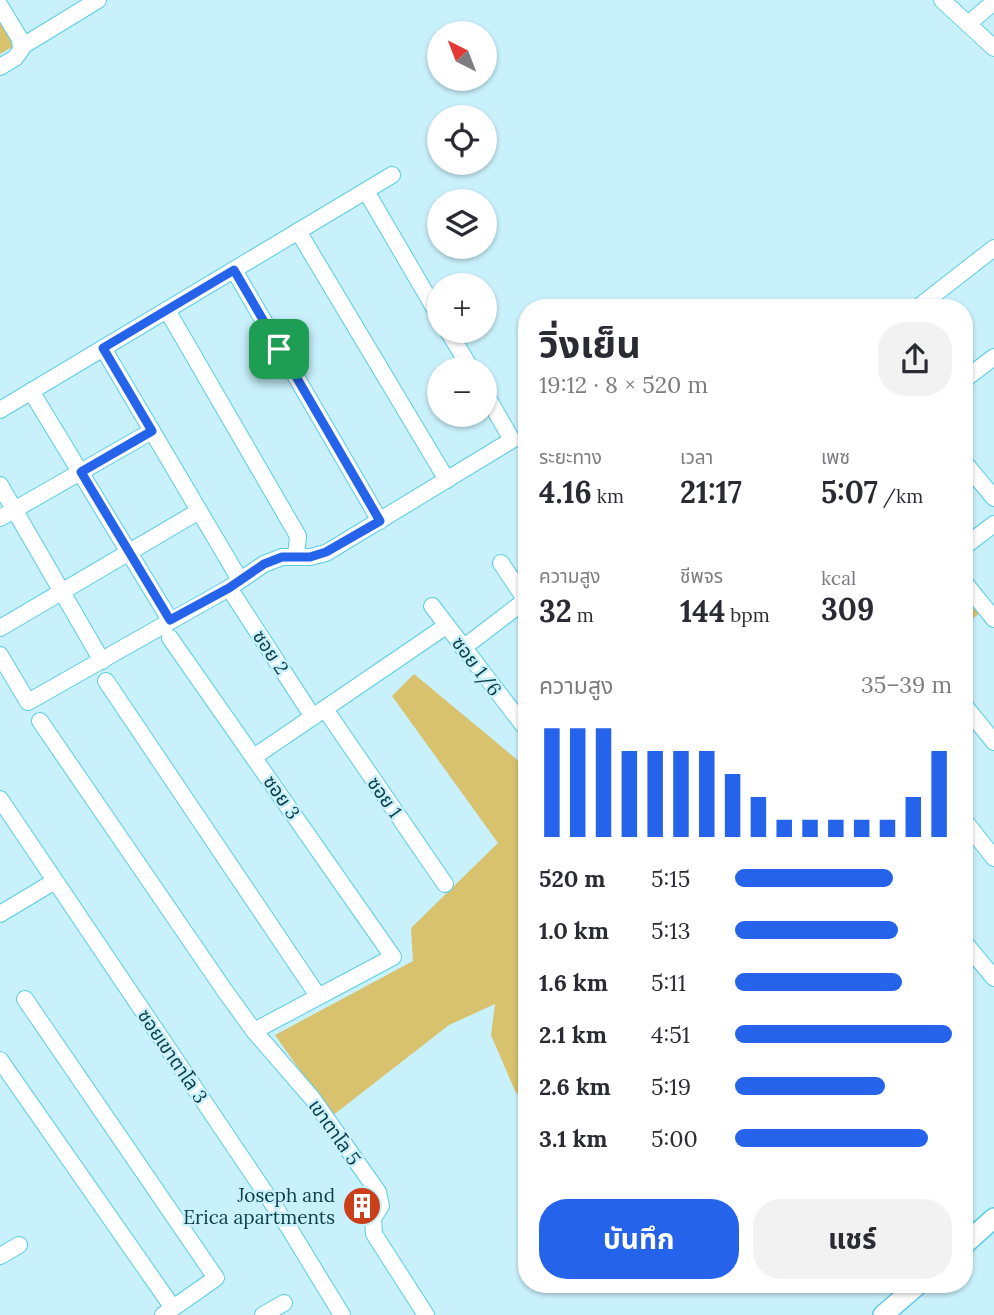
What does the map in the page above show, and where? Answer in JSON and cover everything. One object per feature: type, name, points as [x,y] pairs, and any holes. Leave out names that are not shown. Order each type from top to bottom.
[{"type":"street","points":[[21,47],[98,0]]},
{"type":"street","points":[[942,0],[994,48]]},
{"type":"street","points":[[968,24],[994,2]]},
{"type":"street","points":[[0,6],[20,39],[21,47],[15,58],[0,67]]},
{"type":"street","points":[[0,410],[392,175]]},
{"type":"street","points":[[366,191],[427,295]]},
{"type":"street","points":[[298,231],[447,480]]},
{"type":"street","points":[[928,299],[994,248]]},
{"type":"street","points":[[234,270],[380,521]]},
{"type":"street","points":[[167,310],[299,536],[296,556]]},
{"type":"street","name":"ซอย 2","points":[[103,348],[199,511],[234,584],[319,713]]},
{"type":"street","points":[[973,373],[994,357]]},
{"type":"street","points":[[31,391],[170,620]]},
{"type":"street","points":[[0,655],[28,702],[234,584],[264,564],[282,557],[310,557],[326,552],[447,480],[512,440],[497,414]]},
{"type":"street","points":[[7,514],[152,431]]},
{"type":"street","points":[[973,473],[994,498]]},
{"type":"street","points":[[0,485],[7,514],[62,592],[102,661]]},
{"type":"street","points":[[0,628],[199,511]]},
{"type":"street","points":[[973,540],[994,524]]},
{"type":"street","points":[[501,563],[518,588]]},
{"type":"street","points":[[973,593],[994,618]]},
{"type":"street","name":"ซอย 1/6","points":[[432,606],[518,715]]},
{"type":"street","points":[[463,648],[518,606]]},
{"type":"street","points":[[254,757],[446,625]]},
{"type":"street","name":"ซอย 3","points":[[170,638],[393,957],[318,996]]},
{"type":"street","points":[[106,681],[318,996],[254,1031]]},
{"type":"street","name":"ซอย 1","points":[[319,713],[445,884]]},
{"type":"street","points":[[973,716],[994,742]]},
{"type":"street","name":"เขาตาโล 5","points":[[40,721],[225,991],[254,1031],[312,1098],[377,1192],[381,1206],[373,1218],[374,1234],[426,1315]]},
{"type":"street","name":"ซอยเขาตาโล 3","points":[[0,799],[5,817],[55,881],[289,1228],[342,1315]]},
{"type":"street","points":[[973,831],[994,858]]},
{"type":"street","points":[[0,914],[55,881]]},
{"type":"street","points":[[973,953],[994,978]]},
{"type":"street","points":[[0,1060],[168,1312],[216,1278],[25,999]]},
{"type":"street","points":[[973,1237],[994,1218]]},
{"type":"street","points":[[0,1256],[19,1245]]},
{"type":"street","points":[[883,1315],[909,1293]]},
{"type":"street","points":[[263,1315],[284,1303]]},
{"type":"shaded area","points":[[0,22],[14,46],[0,54]]},
{"type":"shaded area","points":[[973,604],[980,613],[973,618]]},
{"type":"shaded area","points":[[414,674],[518,761],[518,1095],[491,1035],[495,1004],[449,1025],[332,1116],[275,1035],[413,961],[411,928],[498,843],[392,696]]},
{"type":"place","name":"Joseph and Erica apartments","points":[[362,1206]]},
{"type":"route","points":[[234,270],[279,349],[380,521],[326,552],[310,557],[282,557],[264,564],[229,588],[170,620],[81,472],[152,431],[103,348],[234,270]]}]
